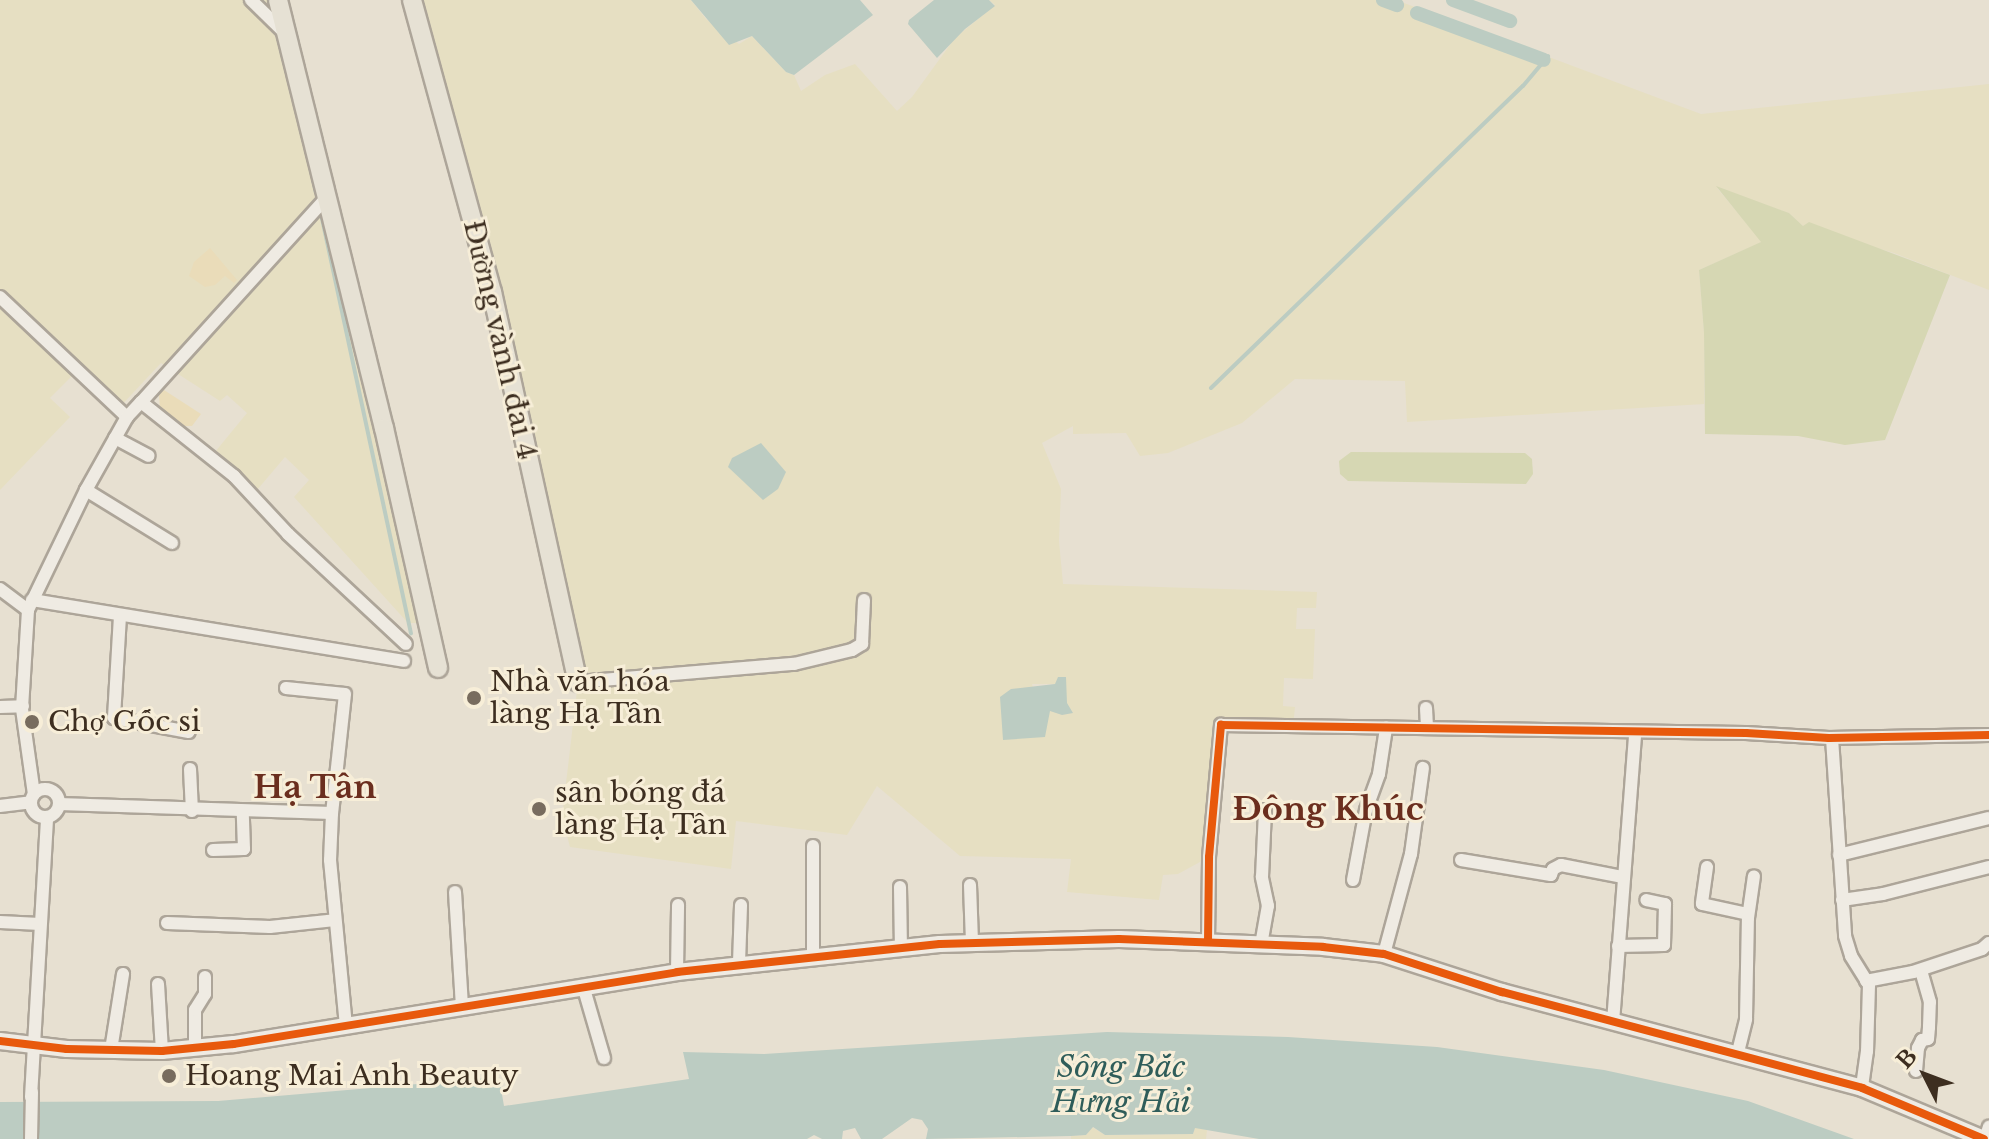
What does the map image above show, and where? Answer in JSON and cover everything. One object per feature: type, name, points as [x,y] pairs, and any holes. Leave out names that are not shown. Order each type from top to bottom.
[{"type":"main road","points":[[278,0],[328,196],[438,668]]},
{"type":"main road","name":"Đường vành đai 4","points":[[412,0],[492,292],[578,682]]},
{"type":"street","points":[[251,0],[288,36]]},
{"type":"street","points":[[47,817],[35,813],[23,706],[30,605],[86,490],[127,417],[328,196]]},
{"type":"street","points":[[0,297],[127,417]]},
{"type":"street","points":[[141,402],[234,476],[288,534],[406,644]]},
{"type":"street","points":[[115,438],[149,456]]},
{"type":"street","points":[[86,490],[172,543]]},
{"type":"street","points":[[0,589],[30,605],[120,616],[404,661]]},
{"type":"street","points":[[578,682],[794,664],[852,650],[862,644],[864,600]]},
{"type":"street","points":[[120,616],[114,718],[189,732]]},
{"type":"street","points":[[286,688],[345,694],[330,860],[346,1027]]},
{"type":"street","points":[[0,707],[23,706]]},
{"type":"street","points":[[1426,708],[1427,728]]},
{"type":"street","points":[[1208,942],[1209,857],[1221,725],[1832,738],[1989,735]]},
{"type":"street","points":[[1353,880],[1366,810],[1379,774],[1386,728]]},
{"type":"street","points":[[1613,1022],[1635,733]]},
{"type":"street","points":[[1832,738],[1845,936],[1866,981],[1869,1011],[1862,1088]]},
{"type":"street","points":[[1384,954],[1411,854],[1423,768]]},
{"type":"street","points":[[190,769],[192,811]]},
{"type":"street","points":[[0,806],[33,798],[50,790],[59,804]]},
{"type":"street","points":[[59,804],[192,811],[332,813]]},
{"type":"street","points":[[47,817],[55,812],[59,804]]},
{"type":"street","points":[[1261,945],[1268,906],[1262,877],[1265,810]]},
{"type":"street","points":[[213,850],[244,849],[243,812]]},
{"type":"street","points":[[31,1139],[32,1044],[47,817]]},
{"type":"street","points":[[1839,855],[1989,818]]},
{"type":"street","points":[[813,846],[813,957]]},
{"type":"street","points":[[1461,860],[1551,875],[1553,869],[1561,865],[1622,877]]},
{"type":"street","points":[[1707,867],[1702,904],[1748,914]]},
{"type":"street","points":[[1842,900],[1883,894],[1989,867]]},
{"type":"street","points":[[1738,1052],[1747,1007],[1748,914],[1754,876]]},
{"type":"street","points":[[970,885],[972,942]]},
{"type":"street","points":[[900,887],[901,949]]},
{"type":"street","points":[[455,892],[462,1008]]},
{"type":"street","points":[[1618,946],[1664,945],[1665,904],[1646,900]]},
{"type":"street","points":[[677,972],[678,905]]},
{"type":"street","points":[[739,963],[741,905]]},
{"type":"street","points":[[167,923],[270,927],[335,920]]},
{"type":"street","points":[[0,922],[40,924]]},
{"type":"street","points":[[0,1041],[162,1051],[346,1027],[739,963],[972,942],[1208,942],[1384,954],[1613,1022],[1738,1052],[1862,1088],[1984,1139],[1989,1127]]},
{"type":"street","points":[[1866,981],[1921,970],[1982,949],[1989,943]]},
{"type":"street","points":[[1916,1071],[1918,1048],[1922,1040],[1928,1039],[1929,1027],[1930,1002],[1921,970]]},
{"type":"street","points":[[111,1050],[123,974]]},
{"type":"street","points":[[195,1048],[195,1010],[205,994],[205,977]]},
{"type":"street","points":[[158,984],[162,1051]]},
{"type":"street","points":[[584,989],[604,1058]]},
{"type":"shaded area","points":[[0,0],[278,0],[428,623],[408,623],[294,497],[309,480],[285,457],[257,490],[215,452],[247,413],[227,395],[220,401],[161,363],[117,410],[76,372],[50,398],[70,417],[0,490]]},
{"type":"shaded area","points":[[412,0],[691,0],[706,19],[739,44],[752,36],[786,72],[794,75],[801,91],[825,75],[855,64],[897,111],[912,97],[955,38],[995,5],[989,0],[1396,0],[1701,114],[1989,84],[1989,290],[1894,253],[1803,226],[1789,213],[1717,188],[1762,242],[1699,270],[1704,333],[1704,404],[1407,422],[1405,381],[1295,379],[1242,423],[1168,453],[1140,456],[1126,433],[1073,434],[1073,426],[1042,443],[1061,489],[1059,541],[1063,584],[1317,592],[1316,608],[1297,608],[1296,629],[1315,629],[1313,679],[1284,678],[1283,706],[1295,707],[1293,727],[1221,725],[1209,857],[1178,874],[1163,875],[1159,900],[1067,892],[1071,859],[960,856],[877,786],[847,835],[736,821],[731,869],[570,847],[562,817],[578,682],[492,292]],"holes":[[[1032,684],[1056,684],[1067,703],[1050,711],[1044,727]]]},
{"type":"shaded area","points":[[1092,1127],[1105,1135],[1193,1134],[1195,1127],[1207,1130],[1206,1139],[1071,1139],[1071,1136],[1086,1135]]},
{"type":"green space","points":[[1716,186],[1789,213],[1803,226],[1809,222],[1950,275],[1885,440],[1845,445],[1798,436],[1705,434],[1704,333],[1699,270],[1761,242]]},
{"type":"green space","points":[[1351,452],[1525,453],[1532,459],[1533,474],[1526,484],[1348,481],[1340,474],[1339,461]]},
{"type":"sand","points":[[210,248],[237,280],[234,283],[225,276],[215,285],[205,287],[189,276],[194,262]]},
{"type":"sand","points":[[164,390],[201,414],[192,426],[181,426],[160,412],[159,393]]},
{"type":"water","points":[[691,0],[860,0],[873,15],[794,75],[786,72],[752,36],[729,45]]},
{"type":"water","points":[[934,0],[989,0],[995,6],[965,29],[937,58],[908,24]]},
{"type":"water","points":[[761,443],[786,472],[778,489],[763,500],[728,467],[732,458]]},
{"type":"water","points":[[1058,677],[1066,677],[1067,703],[1073,713],[1062,715],[1050,711],[1045,737],[1003,740],[1000,697],[1011,689],[1055,684]]},
{"type":"water","name":"Sông Bắc Hưng Hải","points":[[1107,1032],[1288,1037],[1437,1047],[1604,1070],[1748,1101],[1854,1139],[1259,1139],[1195,1128],[1193,1134],[1105,1135],[1093,1127],[1086,1135],[926,1139],[928,1129],[922,1120],[912,1118],[882,1139],[861,1139],[855,1128],[843,1131],[842,1139],[822,1139],[814,1135],[807,1139],[0,1139],[0,1102],[218,1101],[499,1077],[504,1106],[689,1079],[683,1052],[764,1054]]},
{"type":"waterway","points":[[1383,0],[1397,5]]},
{"type":"waterway","points":[[1453,0],[1510,21]]},
{"type":"waterway","points":[[1417,13],[1544,60]]},
{"type":"waterway","points":[[1211,388],[1523,86],[1548,56]]},
{"type":"waterway","points":[[313,179],[316,193]]},
{"type":"waterway","points":[[320,209],[411,633]]},
{"type":"cycle path","points":[[1208,942],[1209,857],[1221,725],[1746,733],[1829,738],[1989,735]]},
{"type":"cycle path","points":[[0,1041],[67,1049],[162,1051],[234,1044],[677,972],[940,944],[1119,939],[1323,947],[1384,954],[1502,992],[1862,1088],[1984,1139]]},
{"type":"place","name":"Nhà văn hóa làng Hạ Tân","points":[[474,698]]},
{"type":"place","name":"Chợ Gốc si","points":[[32,722]]},
{"type":"place","name":"sân bóng đá làng Hạ Tân","points":[[539,809]]},
{"type":"place","name":"Hoang Mai Anh Beauty","points":[[169,1076]]},
{"type":"district","name":"Hạ Tân","points":[[315,787]]},
{"type":"district","name":"Đông Khúc","points":[[1328,809]]}]
